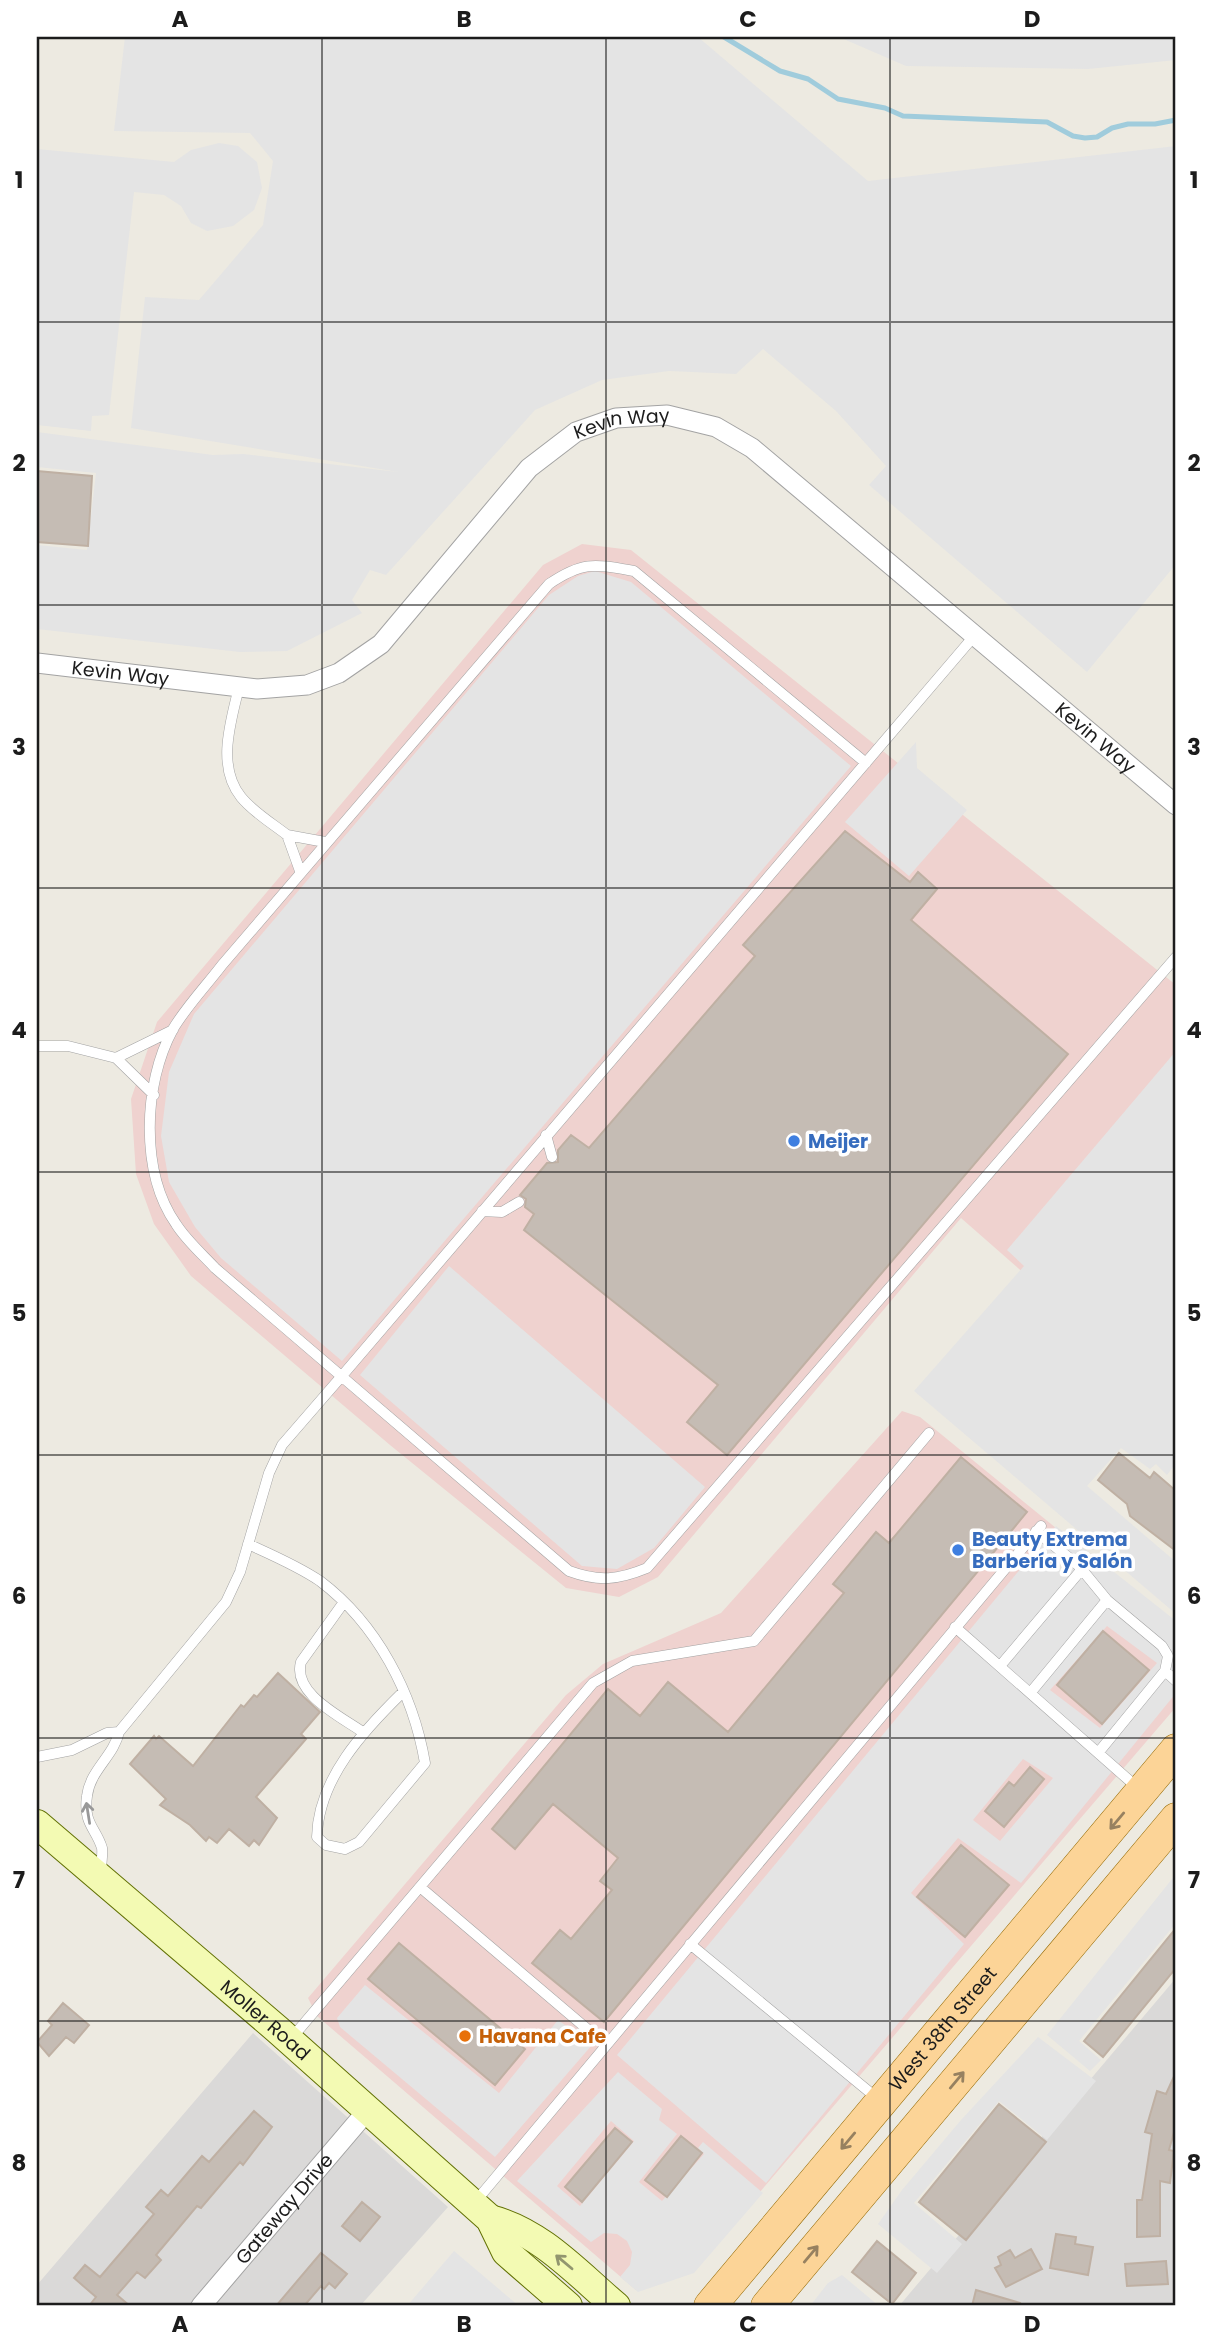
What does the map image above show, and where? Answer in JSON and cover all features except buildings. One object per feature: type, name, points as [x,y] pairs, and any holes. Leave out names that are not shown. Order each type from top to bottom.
[{"type":"main road","name":"West 38th Street","points":[[710,2306],[1176,1750]]},
{"type":"main road","points":[[1117,1890],[1152,1811],[1149,1799],[1142,1791]]},
{"type":"main road","points":[[767,2306],[1176,1819]]},
{"type":"main road","name":"Moller Road","points":[[37,1824],[290,2041],[482,2212],[506,2252],[568,2306]]},
{"type":"main road","points":[[1002,2026],[994,2015],[992,2006],[1031,1954],[1049,1902]]},
{"type":"main road","name":"Moller Road","points":[[482,2212],[536,2238],[616,2306]]},
{"type":"street","name":"Kevin Way","points":[[37,663],[265,690],[307,685],[340,673],[362,660],[387,638],[535,462],[576,432],[632,415],[667,415],[699,421],[745,443],[1176,805]]},
{"type":"street","name":"Gateway Drive","points":[[201,2306],[367,2110]]},
{"type":"lane","points":[[866,763],[634,571],[599,565],[571,568],[548,583],[300,871],[173,1030],[156,1076],[151,1122],[154,1179],[175,1224],[215,1268],[569,1572],[594,1580],[622,1578],[647,1568],[1176,957]]},
{"type":"lane","points":[[100,1878],[102,1849],[88,1820],[86,1799],[92,1778],[116,1744],[119,1732],[219,1613],[233,1589],[269,1474],[282,1445],[975,635]]},
{"type":"lane","points":[[239,687],[228,730],[228,768],[241,797],[287,835],[325,842]]},
{"type":"lane","points":[[287,835],[300,871]]},
{"type":"lane","points":[[116,1058],[173,1030]]},
{"type":"lane","points":[[37,1046],[68,1046],[116,1058],[154,1095]]},
{"type":"lane","points":[[546,1135],[552,1157]]},
{"type":"lane","points":[[482,1211],[502,1212],[519,1202]]},
{"type":"lane","points":[[290,2041],[593,1683],[632,1661],[754,1641],[929,1433]]},
{"type":"lane","points":[[482,2212],[606,2045],[1039,1528],[1082,1569],[1107,1600],[1162,1646],[1168,1656],[1165,1671],[1098,1753]]},
{"type":"lane","points":[[248,1544],[310,1575],[344,1602],[365,1625],[395,1671],[421,1737],[425,1763],[359,1842],[345,1849],[326,1845],[317,1837],[317,1818],[328,1787],[364,1733],[403,1692]]},
{"type":"lane","points":[[1000,1666],[1082,1569]]},
{"type":"lane","points":[[1031,1692],[1107,1600]]},
{"type":"lane","points":[[344,1602],[301,1662],[297,1674],[303,1687],[364,1733]]},
{"type":"lane","points":[[955,1627],[1142,1791]]},
{"type":"lane","points":[[1165,1671],[1176,1681]]},
{"type":"lane","points":[[37,1757],[72,1750],[107,1733],[119,1732]]},
{"type":"lane","points":[[420,1887],[606,2045]]},
{"type":"lane","points":[[690,1944],[881,2102]]},
{"type":"shaded area","points":[[125,37],[698,37],[868,181],[1176,146],[1176,564],[1087,672],[869,485],[886,466],[836,411],[763,349],[736,374],[669,371],[602,380],[535,410],[386,575],[370,570],[352,600],[362,613],[287,651],[240,652],[37,629],[37,545],[87,550],[96,473],[37,467],[37,432],[213,455],[243,454],[398,472],[131,428],[145,297],[199,300],[263,225],[273,161],[250,133],[114,131]]},
{"type":"shaded area","points":[[839,37],[1176,37],[1176,60],[1088,69],[906,66]]},
{"type":"shaded area","points":[[219,143],[238,146],[257,162],[262,188],[254,210],[233,226],[207,231],[191,223],[181,206],[164,195],[134,192],[109,415],[92,416],[91,431],[37,425],[37,149],[174,162],[191,150]]},
{"type":"shaded area","points":[[582,544],[631,550],[1176,985],[1176,1407],[961,1218],[658,1577],[619,1597],[566,1588],[390,1445],[191,1276],[154,1224],[136,1174],[131,1099],[157,1022],[543,565]]},
{"type":"shaded area","points":[[595,571],[631,582],[851,766],[342,1361],[221,1258],[195,1227],[169,1182],[161,1136],[169,1072],[194,1014],[549,595],[578,576]]},
{"type":"shaded area","points":[[916,742],[917,768],[967,810],[909,876],[845,822]]},
{"type":"shaded area","points":[[1176,1051],[1176,1463],[1167,1475],[1156,1464],[1150,1469],[1121,1448],[1087,1486],[1176,1562],[1176,1614],[914,1391],[1024,1266],[1007,1250]]},
{"type":"shaded area","points":[[449,1266],[705,1487],[654,1548],[617,1569],[582,1566],[360,1375]]},
{"type":"shaded area","points":[[902,1411],[920,1417],[1176,1626],[1176,1707],[693,2270],[636,2290],[317,2016],[308,1998],[566,1695],[603,1664],[721,1613]]},
{"type":"shaded area","points":[[1056,1526],[1176,1621],[1176,1693],[1021,1883],[958,1838],[911,1893],[964,1944],[766,2183],[617,2055]],"holes":[[[1107,1626],[1157,1663],[1100,1728],[1050,1690]],[[1023,1759],[1053,1778],[1000,1841],[973,1820]]]},
{"type":"shaded area","points":[[1176,1874],[1176,1923],[1079,2041],[1101,2060],[1090,2071],[1047,2035]]},
{"type":"shaded area","points":[[1176,1978],[1176,2306],[899,2306]]},
{"type":"shaded area","points":[[365,1985],[499,2093],[558,2020],[592,2045],[495,2157],[340,2027],[337,2018]]},
{"type":"shaded area","points":[[253,2033],[448,2207],[360,2306],[37,2306],[37,2285]]},
{"type":"shaded area","points":[[1038,2037],[1096,2081],[1047,2140],[999,2101],[914,2203],[962,2244],[937,2273],[878,2224],[902,2190],[961,2120]]},
{"type":"shaded area","points":[[618,2072],[662,2109],[659,2120],[677,2134],[639,2182],[662,2201],[704,2154],[698,2148],[703,2142],[763,2193],[694,2273],[638,2292],[620,2277],[630,2265],[632,2252],[627,2241],[617,2234],[604,2233],[591,2242],[517,2181]],"holes":[[[611,2121],[634,2141],[580,2206],[557,2186]]]},
{"type":"shaded area","points":[[454,2251],[519,2306],[407,2306]]},
{"type":"shaded area","points":[[842,2275],[879,2306],[810,2306],[828,2283]]},
{"type":"waterway","points":[[724,37],[780,71],[808,79],[838,99],[885,108],[903,116],[1047,122],[1073,136],[1085,138],[1097,137],[1112,128],[1128,124],[1155,124],[1176,120]]},
{"type":"place","name":"Meijer","points":[[794,1141]]},
{"type":"place","name":"Beauty Extrema Barbería y Salón","points":[[958,1550]]},
{"type":"place","name":"Havana Cafe","points":[[465,2036]]}]
